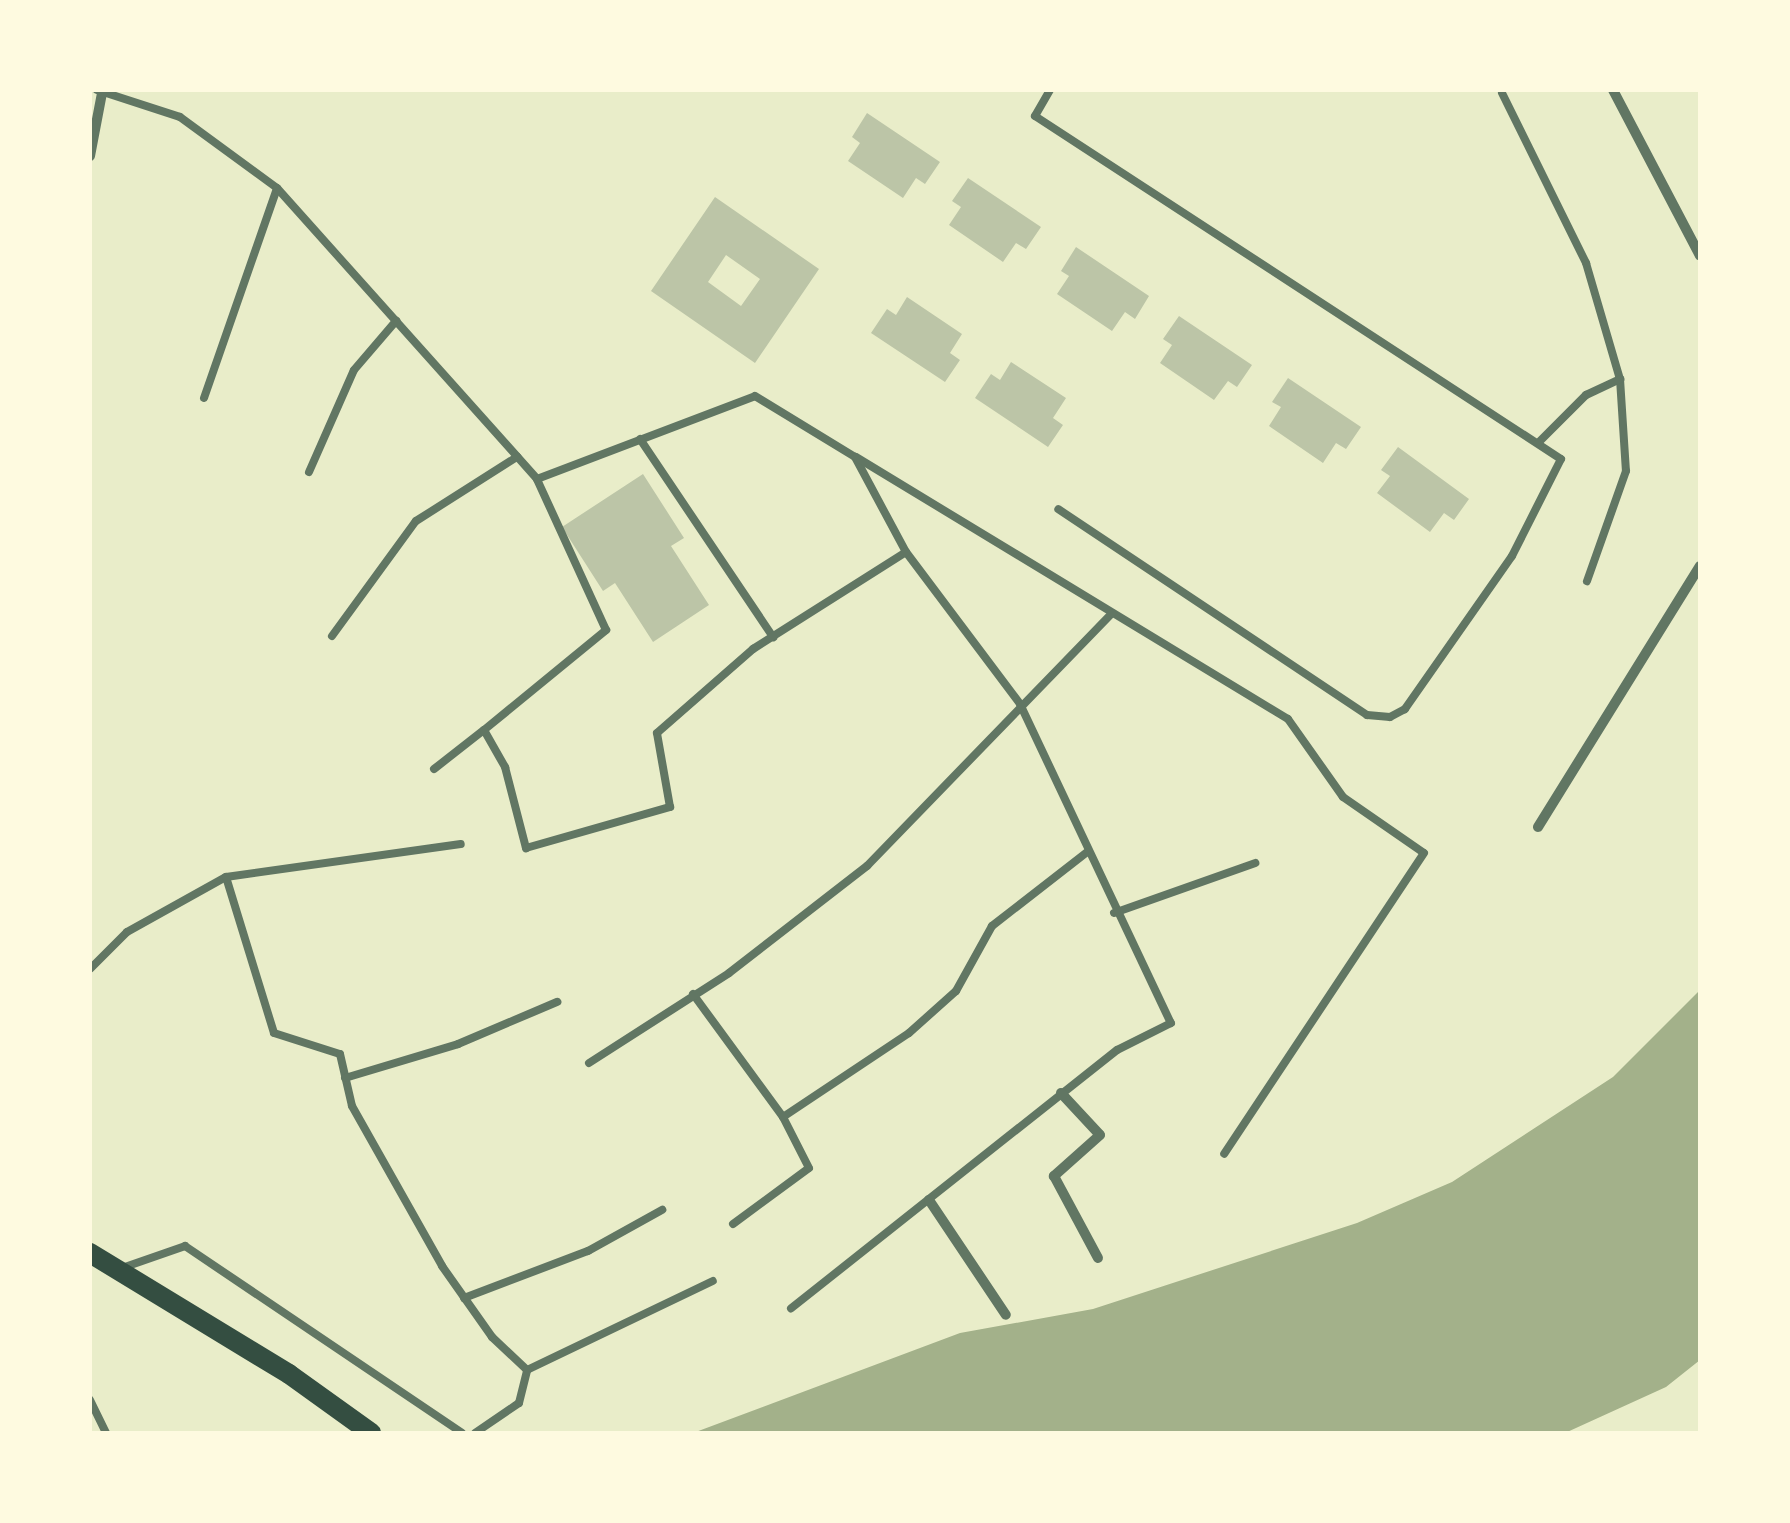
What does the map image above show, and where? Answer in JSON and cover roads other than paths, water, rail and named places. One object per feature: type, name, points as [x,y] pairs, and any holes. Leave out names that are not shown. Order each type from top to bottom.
[{"type":"main road","points":[[90,1253],[288,1374],[370,1433]]},
{"type":"street","points":[[1613,90],[1700,256]]},
{"type":"street","points":[[90,156],[100,91]]},
{"type":"street","points":[[1538,827],[1700,566]]},
{"type":"street","points":[[1061,1093],[1100,1134],[1054,1176],[1098,1258]]},
{"type":"street","points":[[929,1200],[1006,1315]]},
{"type":"lane","points":[[1050,90],[1035,116],[1561,459],[1512,556],[1404,710],[1390,717],[1367,715],[1058,509]]},
{"type":"lane","points":[[100,91],[180,117],[277,188],[536,479],[606,630],[434,769]]},
{"type":"lane","points":[[1502,93],[1586,263],[1620,379],[1626,472],[1587,581]]},
{"type":"lane","points":[[204,398],[277,188]]},
{"type":"lane","points":[[309,472],[354,370],[396,321]]},
{"type":"lane","points":[[1538,443],[1586,395],[1620,379]]},
{"type":"lane","points":[[536,479],[754,396],[1288,720],[1343,797],[1424,853],[1224,1154]]},
{"type":"lane","points":[[640,439],[772,637]]},
{"type":"lane","points":[[332,636],[416,521],[516,457]]},
{"type":"lane","points":[[791,1308],[1117,1050],[1171,1023],[1114,913],[1020,704],[906,552],[855,457]]},
{"type":"lane","points":[[484,730],[504,768],[526,848],[670,807],[657,733],[772,637],[906,552]]},
{"type":"lane","points":[[589,1062],[694,994],[866,866],[1112,613]]},
{"type":"lane","points":[[90,970],[127,932],[226,877],[460,844]]},
{"type":"lane","points":[[782,1117],[909,1033],[956,991],[992,926],[1087,852]]},
{"type":"lane","points":[[1114,913],[1255,864]]},
{"type":"lane","points":[[226,877],[274,1033],[340,1054],[352,1106],[464,1298],[527,1370]]},
{"type":"lane","points":[[694,994],[782,1117],[809,1168],[733,1224]]},
{"type":"lane","points":[[345,1078],[458,1044],[557,1002]]},
{"type":"lane","points":[[464,1298],[588,1251],[662,1210]]},
{"type":"lane","points":[[118,1270],[185,1246],[462,1433]]},
{"type":"lane","points":[[527,1370],[713,1281]]},
{"type":"lane","points":[[475,1433],[519,1403],[527,1370]]},
{"type":"lane","points":[[90,1400],[106,1433]]}]
